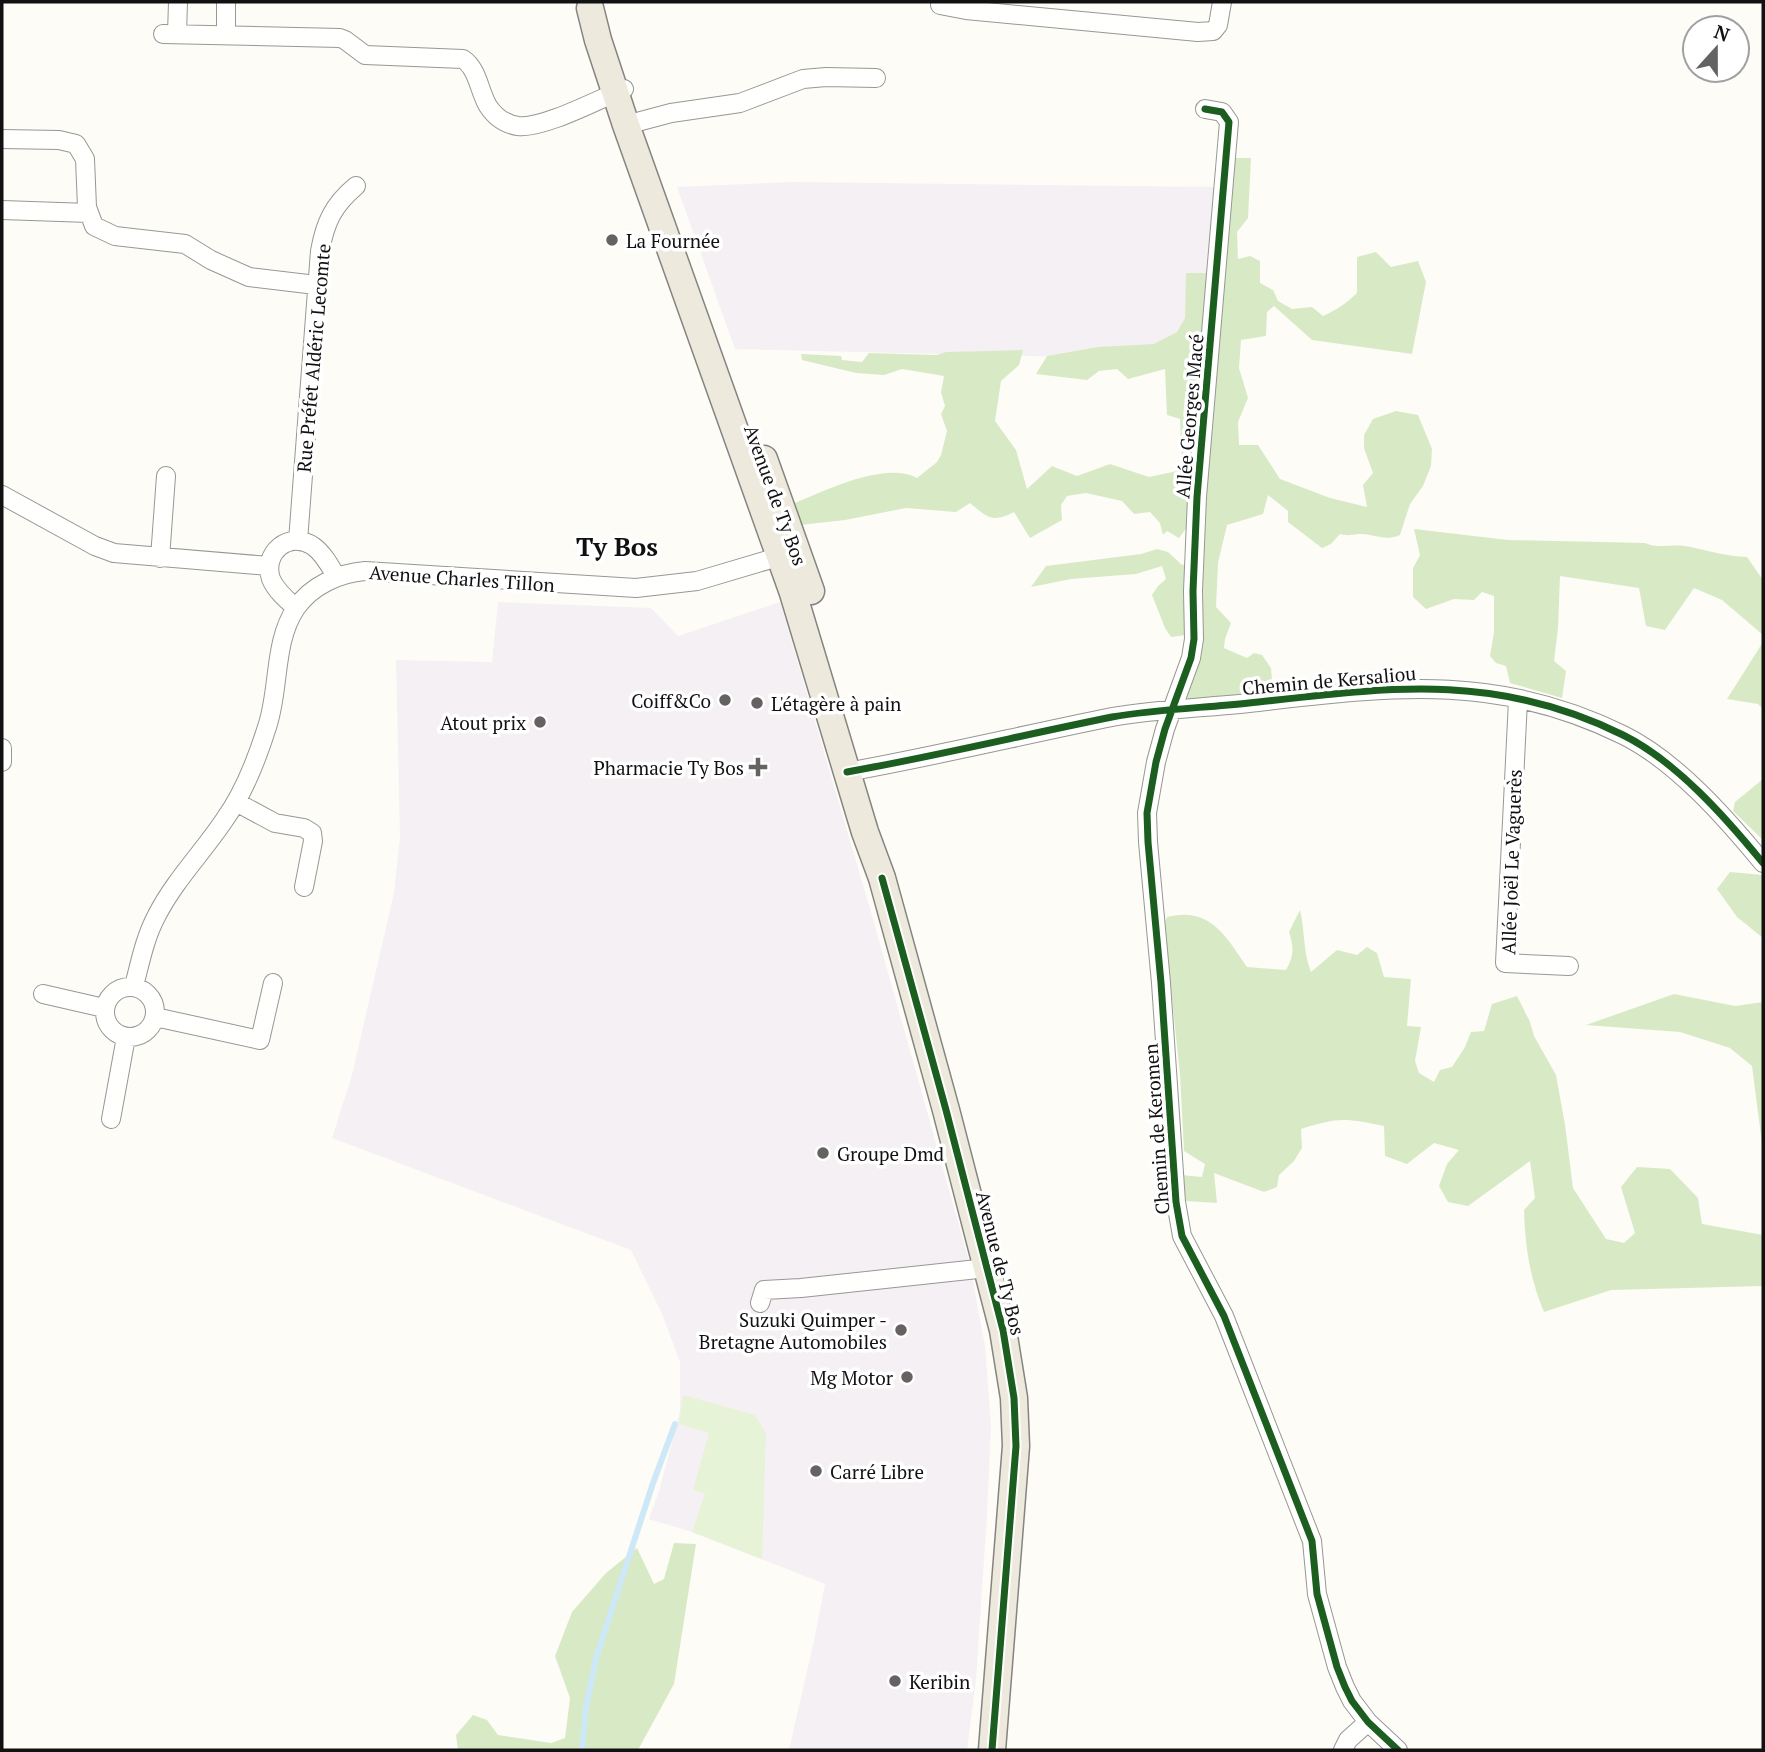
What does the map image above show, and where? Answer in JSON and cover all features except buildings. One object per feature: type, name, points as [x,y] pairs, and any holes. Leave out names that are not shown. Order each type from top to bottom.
[{"type":"main road","name":"Avenue de Ty Bos","points":[[589,5],[788,554],[833,662],[854,771],[946,1110],[1010,1366],[1016,1446],[992,1750]]},
{"type":"street","points":[[178,2],[170,34],[340,38],[365,55],[463,59],[471,66],[483,97],[495,115],[502,121],[520,126],[551,119],[621,91]]},
{"type":"street","points":[[226,2],[226,34]]},
{"type":"street","points":[[940,2],[940,5],[966,10],[1198,32],[1213,31],[1218,25],[1222,2]]},
{"type":"street","points":[[632,123],[683,111],[740,103],[813,77],[876,78]]},
{"type":"street","name":"Allée Georges Macé","points":[[1172,709],[1191,658],[1196,627],[1193,591],[1198,497],[1229,122],[1222,113],[1205,109]]},
{"type":"street","points":[[2,139],[59,140],[76,144],[85,159],[89,213],[94,226],[115,236],[185,244],[211,260],[249,277],[316,285]]},
{"type":"street","name":"Rue Préfet Aldéric Lecomte","points":[[298,541],[316,285],[326,224],[338,203],[356,186]]},
{"type":"street","points":[[2,210],[89,213]]},
{"type":"street","points":[[160,558],[166,476]]},
{"type":"street","points":[[2,495],[107,551],[123,555],[269,566]]},
{"type":"street","points":[[296,608],[272,582],[269,566],[274,551],[280,545],[298,541],[313,545],[336,576]]},
{"type":"street","name":"Avenue Charles Tillon","points":[[134,986],[149,933],[160,909],[183,873],[223,823],[251,772],[267,728],[282,646],[296,608],[316,589],[336,576],[365,571],[645,588],[696,581],[788,554]]},
{"type":"street","name":"Chemin de Kersaliou","points":[[854,771],[1114,717],[1172,709],[1364,690],[1462,689],[1518,700],[1584,718],[1623,735],[1646,749],[1690,786],[1763,863]]},
{"type":"street","name":"Allée Joël Le Vaguerès","points":[[1518,700],[1505,963],[1569,966]]},
{"type":"street","name":"Chemin de Keromen","points":[[1172,709],[1156,762],[1149,796],[1147,826],[1178,1219],[1182,1236],[1195,1264],[1224,1316],[1312,1541],[1317,1594],[1337,1667],[1352,1700],[1368,1723],[1398,1750]]},
{"type":"street","points":[[2,748],[2,762]]},
{"type":"street","points":[[236,802],[275,823],[304,828],[312,833],[313,841],[304,887]]},
{"type":"street","points":[[155,1017],[260,1040],[273,983]]},
{"type":"street","points":[[126,986],[134,986],[153,1000],[155,1017],[141,1035],[126,1037],[112,1030],[104,1016],[104,1008],[111,994],[126,986]]},
{"type":"street","points":[[43,994],[104,1008]]},
{"type":"street","points":[[111,1119],[126,1037]]},
{"type":"street","name":"Avenue de Ty Bos","points":[[760,1303],[764,1290],[987,1268]]},
{"type":"street","points":[[1343,1750],[1348,1741],[1368,1723]]},
{"type":"shaded area","points":[[792,182],[1215,187],[1201,360],[735,349],[677,187]]},
{"type":"shaded area","points":[[498,602],[651,608],[678,636],[780,602],[969,1261],[985,1346],[991,1426],[976,1679],[967,1750],[789,1750],[825,1584],[692,1532],[649,1519],[680,1411],[680,1362],[662,1314],[631,1250],[332,1138],[352,1075],[394,893],[400,838],[396,660],[492,662]]},
{"type":"green space","points":[[1235,158],[1251,158],[1248,218],[1237,232],[1238,259],[1250,256],[1260,261],[1260,283],[1273,290],[1278,301],[1292,309],[1312,307],[1323,316],[1328,314],[1357,293],[1357,257],[1376,252],[1391,267],[1418,261],[1426,282],[1412,354],[1312,340],[1274,306],[1267,312],[1266,336],[1241,340],[1239,368],[1248,398],[1238,422],[1239,445],[1258,445],[1280,479],[1330,498],[1367,507],[1363,485],[1373,473],[1364,448],[1364,435],[1373,419],[1396,411],[1418,415],[1432,449],[1431,466],[1423,486],[1410,504],[1400,535],[1395,537],[1340,534],[1331,544],[1322,548],[1288,522],[1288,511],[1268,495],[1263,514],[1227,525],[1218,563],[1216,607],[1231,623],[1224,648],[1247,658],[1254,653],[1262,655],[1271,668],[1272,681],[1246,692],[1190,702],[1185,694],[1186,635],[1171,637],[1152,595],[1166,579],[1162,566],[1136,574],[1071,579],[1031,587],[1046,566],[1141,554],[1157,549],[1168,552],[1182,565],[1191,561],[1190,523],[1179,538],[1167,531],[1163,535],[1160,523],[1150,512],[1134,514],[1122,501],[1086,493],[1067,496],[1061,505],[1062,520],[1030,538],[1014,512],[990,517],[970,503],[956,512],[906,508],[845,520],[800,525],[795,503],[823,491],[873,475],[904,474],[917,478],[937,462],[947,431],[941,414],[945,406],[941,392],[944,376],[902,369],[884,375],[856,373],[802,360],[801,354],[841,356],[842,360],[862,362],[869,353],[937,355],[946,352],[1023,350],[1019,365],[1001,381],[995,421],[1016,450],[1027,489],[1052,466],[1077,476],[1110,464],[1149,477],[1182,470],[1180,419],[1167,415],[1165,369],[1128,379],[1117,369],[1099,371],[1087,380],[1036,374],[1047,356],[1098,347],[1154,344],[1177,332],[1185,318],[1186,273],[1214,273],[1227,218]]},
{"type":"green space","points":[[1414,529],[1508,540],[1685,546],[1747,557],[1763,580],[1763,635],[1722,600],[1694,588],[1665,630],[1646,626],[1639,588],[1560,576],[1554,661],[1566,671],[1562,698],[1510,683],[1506,666],[1496,663],[1490,656],[1494,632],[1494,596],[1482,592],[1474,600],[1454,599],[1426,609],[1413,597],[1413,568],[1420,555]]},
{"type":"green space","points":[[1763,642],[1763,709],[1758,704],[1727,699]]},
{"type":"green space","points":[[1763,779],[1763,840],[1733,811],[1735,802]]},
{"type":"green space","points":[[1730,872],[1763,875],[1763,938],[1737,917],[1717,889]]},
{"type":"green space","points":[[1300,910],[1311,972],[1337,950],[1357,955],[1367,947],[1377,953],[1384,977],[1411,979],[1407,1026],[1421,1027],[1415,1061],[1419,1073],[1434,1082],[1440,1070],[1452,1067],[1471,1032],[1484,1031],[1492,1004],[1517,996],[1534,1036],[1556,1075],[1573,1188],[1606,1239],[1624,1243],[1635,1233],[1621,1187],[1637,1167],[1670,1169],[1698,1198],[1702,1224],[1763,1235],[1763,1286],[1611,1290],[1544,1312],[1532,1275],[1526,1236],[1524,1210],[1535,1198],[1530,1161],[1468,1206],[1448,1202],[1439,1186],[1447,1164],[1459,1150],[1434,1143],[1407,1164],[1385,1156],[1384,1126],[1360,1121],[1324,1122],[1301,1129],[1302,1148],[1294,1161],[1279,1175],[1277,1187],[1264,1192],[1214,1173],[1217,1203],[1186,1201],[1181,1175],[1202,1177],[1205,1164],[1184,1151],[1180,1074],[1164,925],[1167,917],[1195,916],[1206,920],[1224,935],[1247,967],[1286,970],[1292,951],[1289,932]]},
{"type":"green space","points":[[1674,994],[1735,1006],[1763,1002],[1763,1151],[1752,1066],[1730,1048],[1680,1032],[1586,1025]]},
{"type":"green space","points":[[683,1395],[755,1415],[766,1433],[762,1559],[692,1532],[705,1494],[693,1490],[709,1433],[679,1424]]},
{"type":"green space","points":[[674,1543],[696,1544],[674,1684],[638,1750],[458,1750],[456,1735],[473,1715],[487,1720],[498,1735],[551,1743],[565,1738],[570,1698],[555,1656],[572,1612],[606,1573],[637,1548],[654,1584],[664,1579]]},
{"type":"waterway","points":[[582,1750],[586,1708],[596,1658],[675,1424]]},
{"type":"cycle path","points":[[1205,109],[1222,112],[1229,122],[1197,497],[1194,639],[1191,658],[1156,762],[1147,813],[1176,1202],[1182,1236],[1224,1316],[1312,1541],[1317,1594],[1345,1687],[1368,1722],[1398,1750]]},
{"type":"cycle path","points":[[847,772],[1146,712],[1393,690],[1439,689],[1484,693],[1529,701],[1575,715],[1643,746],[1699,792],[1763,863]]},
{"type":"cycle path","points":[[882,878],[1003,1330],[1014,1398],[1016,1446],[992,1750]]},
{"type":"place","name":"La Fournée","points":[[612,240]]},
{"type":"place","name":"Coiff&Co","points":[[725,700]]},
{"type":"place","name":"L'étagère à pain","points":[[757,703]]},
{"type":"place","name":"Atout prix","points":[[540,722]]},
{"type":"place","name":"Pharmacie Ty Bos","points":[[758,767]]},
{"type":"place","name":"Groupe Dmd","points":[[823,1153]]},
{"type":"place","name":"Suzuki Quimper - Bretagne Automobiles","points":[[901,1330]]},
{"type":"place","name":"Mg Motor","points":[[907,1377]]},
{"type":"place","name":"Carré Libre","points":[[816,1471]]},
{"type":"place","name":"Keribin","points":[[895,1681]]},
{"type":"district","name":"Ty Bos","points":[[617,546]]}]
